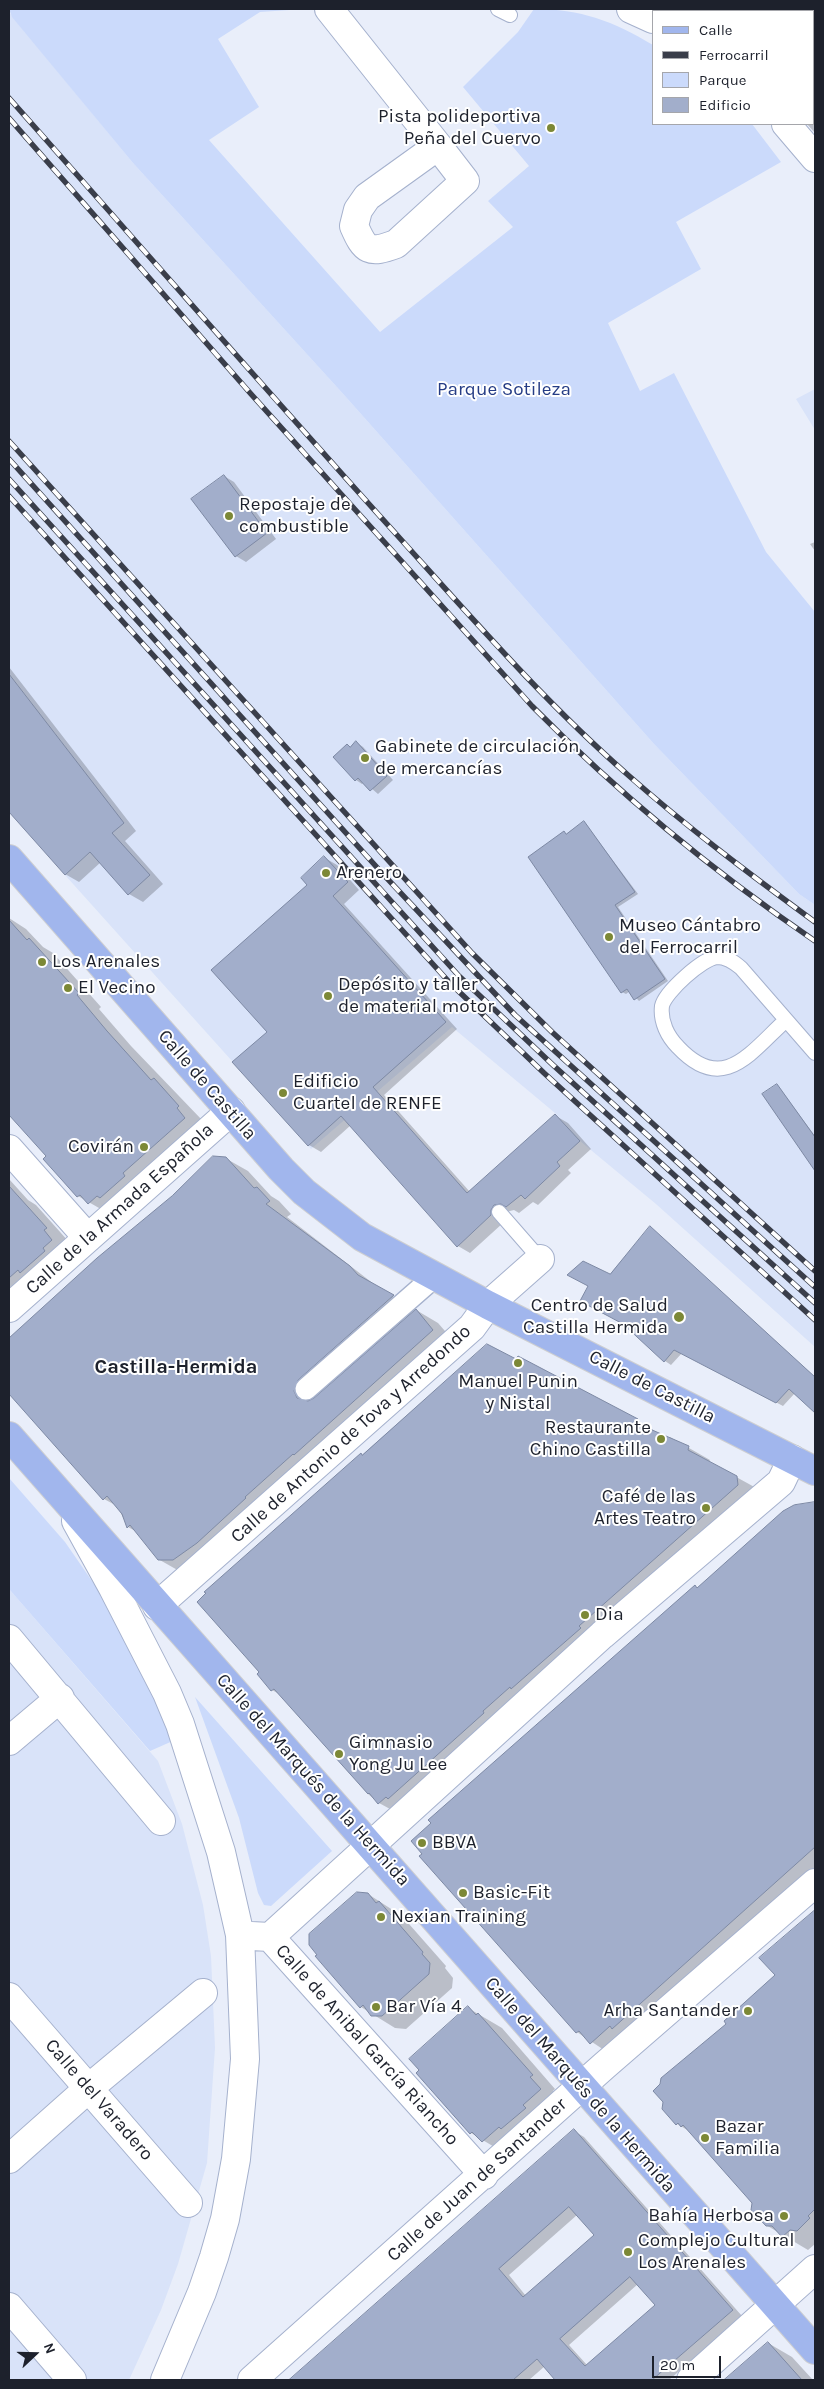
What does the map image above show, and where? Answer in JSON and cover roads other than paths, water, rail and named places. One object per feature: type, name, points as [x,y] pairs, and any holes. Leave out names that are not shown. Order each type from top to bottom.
[{"type":"main road","name":"Calle de Castilla","points":[[12,871],[304,1192],[362,1237],[488,1305],[815,1471]]},
{"type":"main road","name":"Calle del Marqués de la Hermida","points":[[9,1436],[321,1791],[373,1846],[815,2350]]},
{"type":"street","points":[[329,9],[438,146]]},
{"type":"street","points":[[631,9],[652,19]]},
{"type":"street","points":[[787,125],[815,158]]},
{"type":"street","name":"Calle de la Armada Española","points":[[9,1308],[231,1111]]},
{"type":"street","points":[[9,1148],[88,1238]]},
{"type":"street","name":"Calle de Antonio de Tova y Arredondo","points":[[157,1606],[472,1327],[488,1305],[540,1259]]},
{"type":"street","points":[[306,1389],[434,1276]]},
{"type":"street","points":[[270,1937],[373,1846],[602,1635],[780,1482],[792,1459]]},
{"type":"street","points":[[66,1502],[113,1588],[180,1724],[220,1852],[240,1935],[245,2059],[236,2159],[225,2219],[211,2266],[165,2380]]},
{"type":"street","points":[[9,1639],[161,1821]]},
{"type":"street","points":[[9,1741],[60,1698]]},
{"type":"street","name":"Calle de Juan de Santander","points":[[252,2380],[582,2086],[815,1883]]},
{"type":"street","name":"Calle de Anibal García Riancho","points":[[240,1935],[270,1937],[484,2175]]},
{"type":"street","points":[[9,2159],[89,2088],[204,1993]]},
{"type":"street","name":"Calle del Varadero","points":[[9,1997],[188,2203]]},
{"type":"street","points":[[691,2380],[815,2269]]},
{"type":"street","points":[[9,2307],[72,2380]]},
{"type":"lane","points":[[786,1020],[740,1062],[728,1067],[710,1069],[694,1063],[671,1040],[664,1022],[662,1006],[669,993],[701,964],[711,958],[729,959],[741,968],[815,1053]]},
{"type":"lane","points":[[499,1212],[540,1259]]},
{"type":"railway","points":[[9,98],[339,471],[534,685],[596,746],[651,795],[720,851],[815,922]]},
{"type":"railway","points":[[9,118],[251,394],[532,706],[598,770],[668,830],[777,915],[815,941]]},
{"type":"railway","points":[[9,441],[472,953],[552,1032],[815,1271]]},
{"type":"railway","points":[[9,459],[382,873],[515,1015],[815,1287]]},
{"type":"railway","points":[[9,479],[459,976],[553,1065],[815,1303]]},
{"type":"railway","points":[[9,496],[450,983],[544,1073],[815,1320]]},
{"type":"place","name":"Pista polideportiva Peña del Cuervo","points":[[551,128]]},
{"type":"place","name":"Repostaje de combustible","points":[[229,516]]},
{"type":"place","name":"Gabinete de circulación de mercancías","points":[[365,758]]},
{"type":"place","name":"Arenero","points":[[326,873]]},
{"type":"place","name":"Museo Cántabro del Ferrocarril","points":[[609,937]]},
{"type":"place","name":"Los Arenales","points":[[42,962]]},
{"type":"place","name":"El Vecino","points":[[68,988]]},
{"type":"place","name":"Depósito y taller de material motor","points":[[328,996]]},
{"type":"place","name":"Edificio Cuartel de RENFE","points":[[283,1093]]},
{"type":"place","name":"Covirán","points":[[144,1147]]},
{"type":"place","name":"Centro de Salud Castilla Hermida","points":[[679,1317]]},
{"type":"place","name":"Manuel Punin y Nistal","points":[[518,1363]]},
{"type":"place","name":"Restaurante Chino Castilla","points":[[661,1439]]},
{"type":"place","name":"Café de las Artes Teatro","points":[[706,1508]]},
{"type":"place","name":"Dia","points":[[585,1615]]},
{"type":"place","name":"Gimnasio Yong Ju Lee","points":[[339,1754]]},
{"type":"place","name":"BBVA","points":[[422,1843]]},
{"type":"place","name":"Basic-Fit","points":[[463,1893]]},
{"type":"place","name":"Nexian Training","points":[[381,1917]]},
{"type":"place","name":"Bar Vía 4","points":[[376,2007]]},
{"type":"place","name":"Arha Santander","points":[[748,2011]]},
{"type":"place","name":"Bazar Familia","points":[[705,2138]]},
{"type":"place","name":"Bahía Herbosa","points":[[784,2216]]},
{"type":"place","name":"Complejo Cultural Los Arenales","points":[[628,2252]]},
{"type":"district","name":"Castilla-Hermida","points":[[176,1367]]},
{"type":"park label","name":"Parque Sotileza","points":[[504,390]]}]
